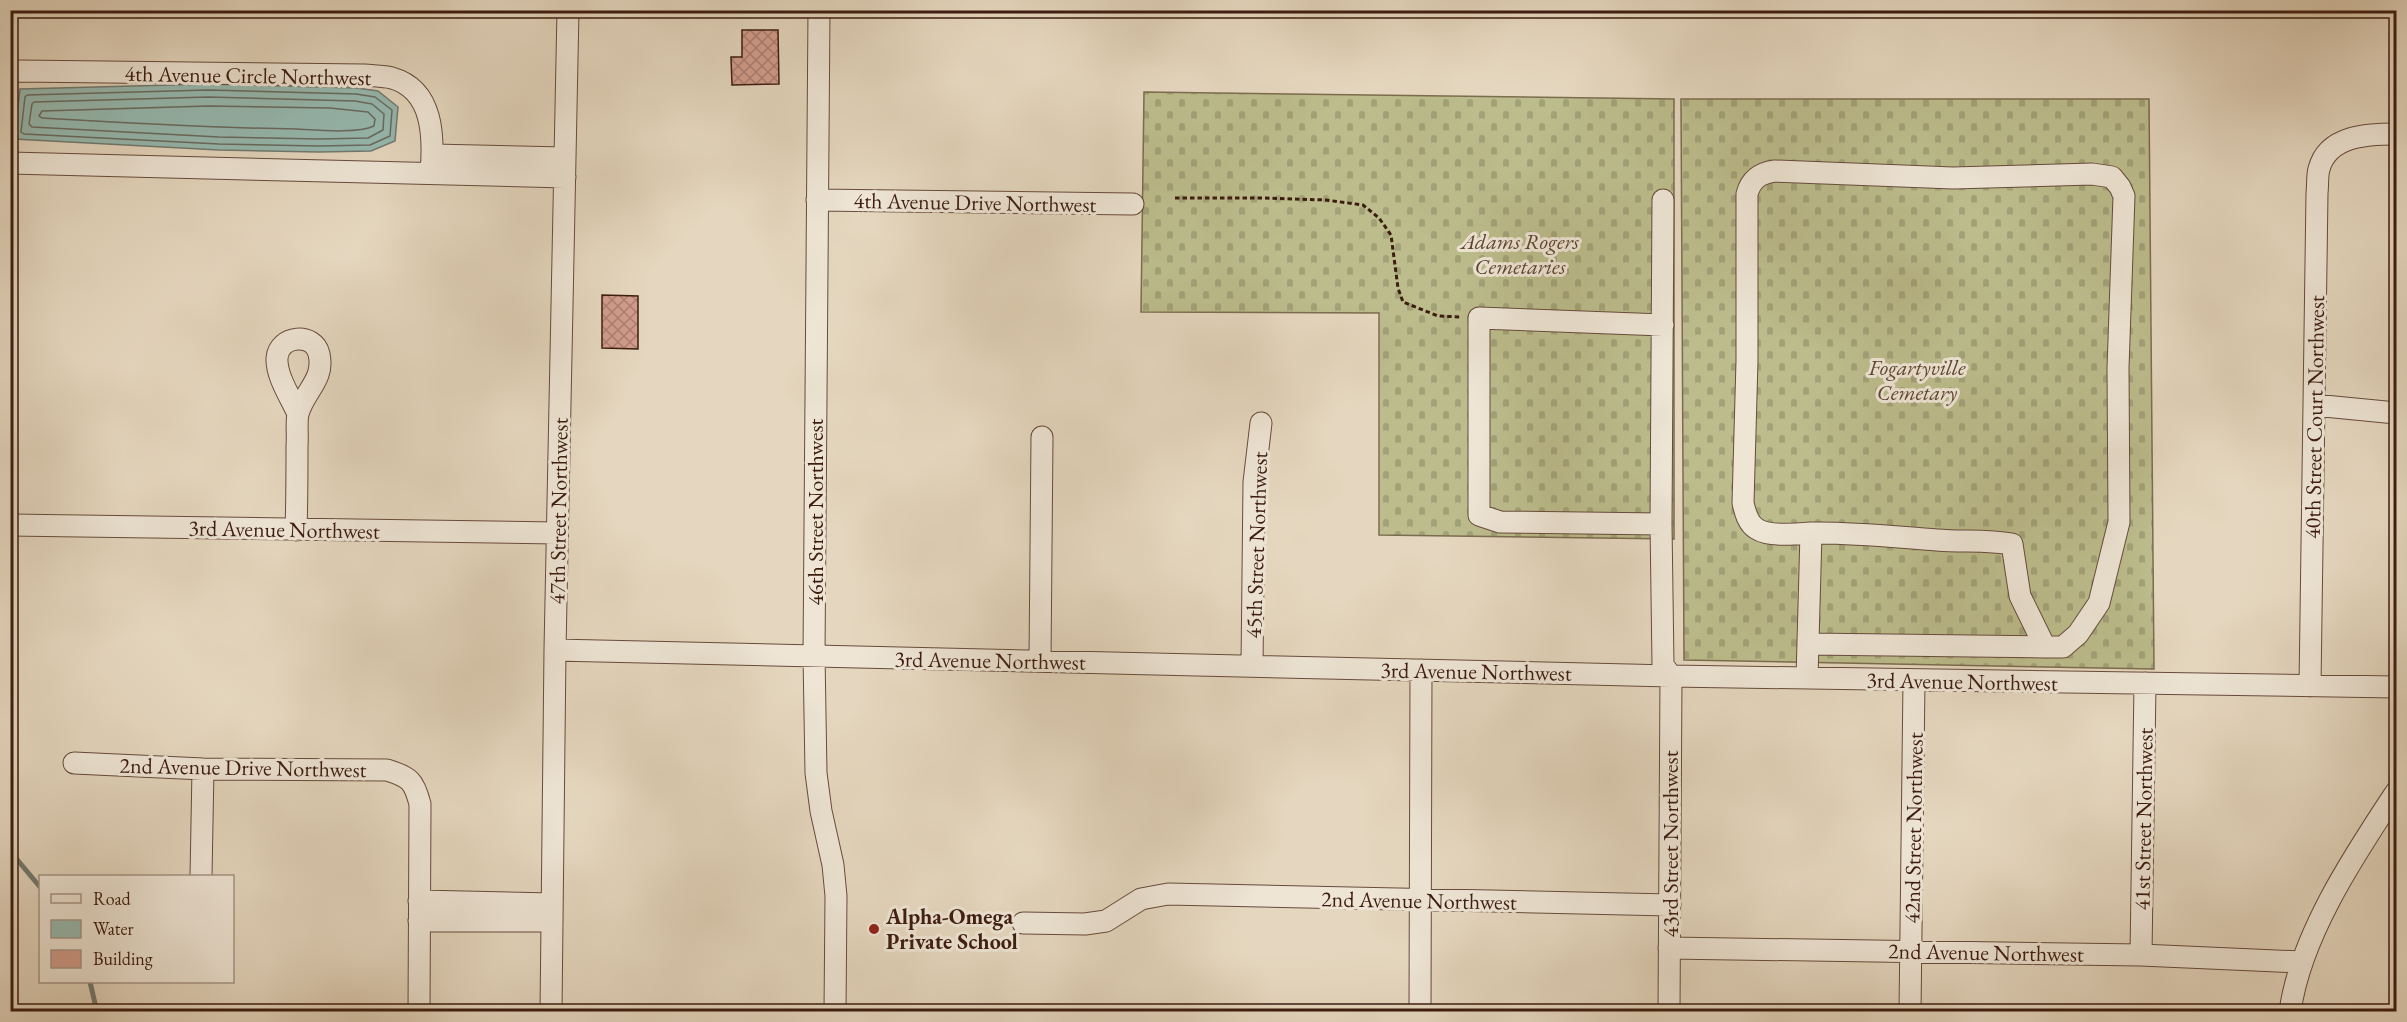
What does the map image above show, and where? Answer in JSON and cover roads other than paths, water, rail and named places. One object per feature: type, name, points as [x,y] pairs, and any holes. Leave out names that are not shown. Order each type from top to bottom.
[{"type":"street","name":"47th Street Northwest","points":[[551,1011],[557,532],[568,10]]},
{"type":"street","name":"46th Street Northwest","points":[[819,10],[814,656],[816,773],[821,811],[833,865],[836,896],[835,1011]]},
{"type":"street","name":"4th Avenue Circle Northwest","points":[[10,73],[20,71],[364,75],[391,78],[411,89],[425,106],[430,117],[432,164]]},
{"type":"street","name":"40th Street Court Northwest","points":[[2310,686],[2319,169],[2330,151],[2340,143],[2368,135],[2397,134]]},
{"type":"street","points":[[10,163],[432,164],[565,168]]},
{"type":"street","points":[[1808,644],[2052,647],[2063,647],[2078,634],[2099,603],[2119,522],[2119,357],[2124,196],[2112,177],[2092,174],[1953,178],[1775,171],[1757,176],[1750,184],[1747,194],[1747,361],[1743,503],[1747,518],[1757,529],[1777,534],[1835,533],[1940,540],[1985,540],[2012,544],[2020,596],[2052,647],[2061,682]]},
{"type":"street","name":"4th Avenue Drive Northwest","points":[[817,200],[1133,204]]},
{"type":"street","name":"43rd Street Northwest","points":[[1663,200],[1661,524],[1663,666],[1671,675],[1669,1011]]},
{"type":"street","points":[[1661,524],[1500,522],[1479,515],[1479,318],[1663,325]]},
{"type":"street","points":[[2314,405],[2397,413]]},
{"type":"street","points":[[297,530],[298,414]]},
{"type":"street","name":"45th Street Northwest","points":[[1252,666],[1254,482],[1261,423]]},
{"type":"street","points":[[1040,661],[1042,437]]},
{"type":"street","name":"3rd Avenue Northwest","points":[[10,525],[557,532]]},
{"type":"street","points":[[1807,678],[1811,534]]},
{"type":"street","name":"3rd Avenue Northwest","points":[[555,650],[1807,678],[2397,687]]},
{"type":"street","points":[[1420,1011],[1421,670]]},
{"type":"street","name":"42nd Street Northwest","points":[[1910,1011],[1914,680]]},
{"type":"street","name":"41st Street Northwest","points":[[2141,955],[2145,683]]},
{"type":"street","name":"2nd Avenue Drive Northwest","points":[[74,763],[203,769],[387,770],[405,775],[416,788],[420,804],[419,911]]},
{"type":"street","points":[[201,875],[203,769]]},
{"type":"street","points":[[2290,1011],[2302,962],[2324,914],[2362,843],[2397,792]]},
{"type":"street","name":"2nd Avenue Northwest","points":[[1023,923],[1085,924],[1106,921],[1141,899],[1168,894],[1670,905]]},
{"type":"street","points":[[419,1011],[419,911],[552,913]]},
{"type":"street","name":"2nd Avenue Northwest","points":[[1669,948],[2141,955],[2302,962]]},
{"type":"water","points":[[208,84],[357,88],[378,91],[398,107],[395,141],[371,151],[319,152],[219,150],[14,139],[20,89]]},
{"type":"waterway","points":[[10,851],[39,886]]},
{"type":"waterway","points":[[90,983],[97,1012]]},
{"type":"place","name":"Alpha-Omega Private School","points":[[874,929]]},
{"type":"park label","name":"Adams Rogers Cemetaries","points":[[1520,254]]},
{"type":"park label","name":"Fogartyville Cemetary","points":[[1917,380]]}]
